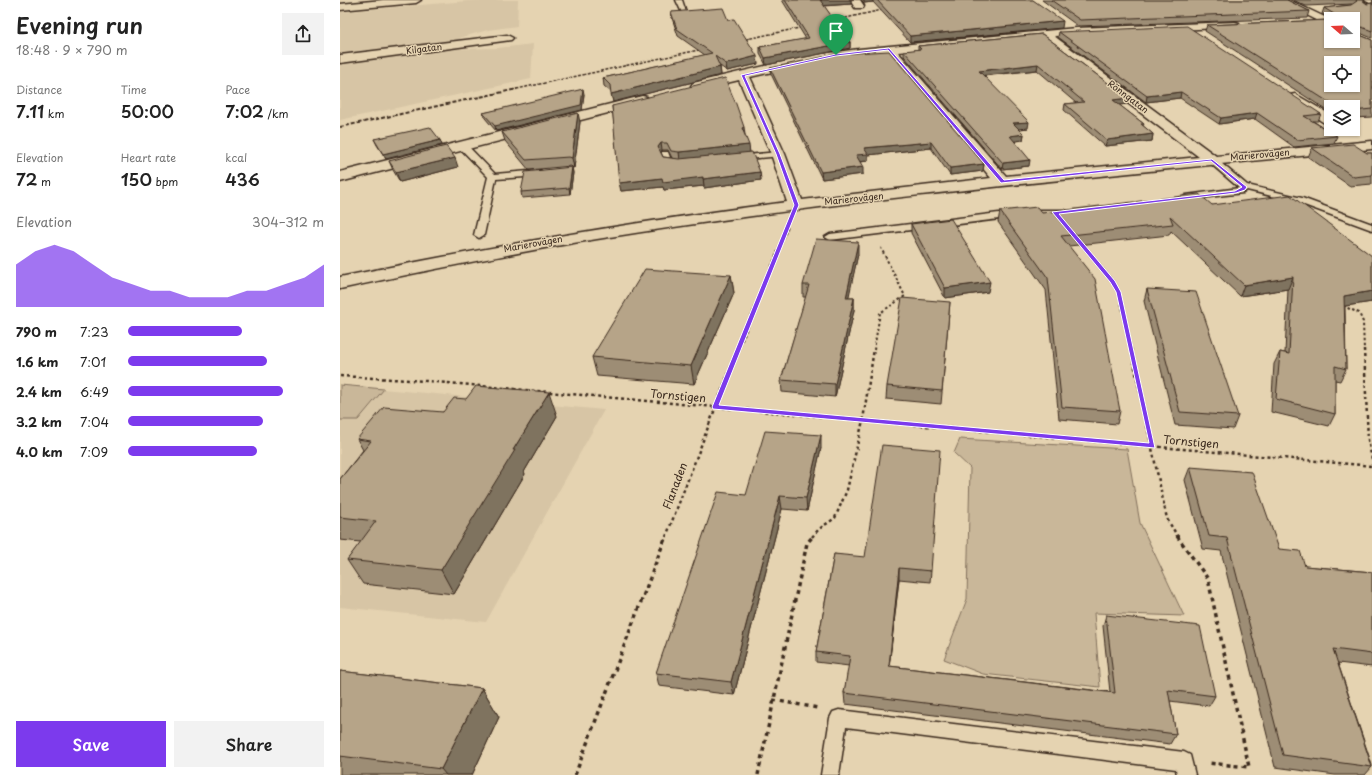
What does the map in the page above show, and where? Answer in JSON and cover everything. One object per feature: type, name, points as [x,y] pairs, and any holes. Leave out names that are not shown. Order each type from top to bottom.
[{"type":"street","points":[[340,7],[416,0]]},
{"type":"street","points":[[1281,0],[1324,21]]},
{"type":"street","points":[[1304,11],[1326,9]]},
{"type":"street","points":[[1063,22],[1076,32]]},
{"type":"street","points":[[1303,23],[1324,23]]},
{"type":"street","points":[[683,90],[829,56],[889,49],[1044,34],[1249,24]]},
{"type":"street","points":[[1187,26],[1205,39]]},
{"type":"street","name":"Rönngatan","points":[[1044,34],[1212,160]]},
{"type":"street","name":"Kilgatan","points":[[340,59],[507,38]]},
{"type":"street","points":[[889,49],[1002,182]]},
{"type":"street","points":[[743,75],[778,154],[796,205]]},
{"type":"street","points":[[1286,92],[1324,116]]},
{"type":"street","points":[[340,177],[653,97]]},
{"type":"street","points":[[1354,136],[1370,145]]},
{"type":"street","name":"Marierovägen","points":[[340,283],[484,252],[570,237],[796,205],[1212,160],[1370,145]]},
{"type":"lane","points":[[679,0],[685,14]]},
{"type":"lane","points":[[462,145],[490,173],[492,177],[479,235]]},
{"type":"lane","points":[[665,154],[668,162],[685,164]]},
{"type":"lane","points":[[726,159],[778,154]]},
{"type":"lane","points":[[1212,160],[1244,187],[1299,200],[1372,227]]},
{"type":"lane","points":[[492,177],[547,172]]},
{"type":"lane","points":[[1176,200],[1236,192],[1243,190],[1244,187]]},
{"type":"lane","points":[[830,237],[1024,213],[1076,212]]},
{"type":"lane","points":[[830,775],[839,718],[1185,768]]},
{"type":"path","name":"Flanaden","points":[[575,775],[715,407],[796,205]]},
{"type":"path","points":[[758,775],[807,543],[819,529],[834,518],[847,490],[863,420],[880,313],[905,296],[872,231]]},
{"type":"path","points":[[1079,241],[1113,282],[1119,292],[1153,446],[1167,519],[1176,536],[1198,562],[1208,579],[1237,706],[1249,767],[1185,768]]},
{"type":"path","points":[[1336,303],[1359,313],[1363,322],[1368,440],[1372,459]]},
{"type":"path","name":"Tornstigen","points":[[340,376],[426,381],[1372,466]]},
{"type":"path","points":[[773,700],[836,711],[839,718]]},
{"type":"shaded area","points":[[479,0],[518,0],[517,26],[488,30],[462,37],[451,49],[498,48],[533,44],[531,79],[340,120],[340,12]]},
{"type":"shaded area","points":[[340,385],[604,410],[486,622],[340,607]]},
{"type":"shaded area","points":[[340,385],[384,389],[358,420],[340,420]]},
{"type":"shaded area","points":[[960,439],[1127,449],[1140,523],[1184,616],[1094,613],[1100,687],[983,674],[944,659],[967,599],[970,468],[954,453]]},
{"type":"building","points":[[785,0],[820,0],[850,42],[765,58],[760,47],[809,38]]},
{"type":"building","points":[[877,0],[1033,0],[1063,21],[910,36]]},
{"type":"building","points":[[1051,0],[1287,0],[1309,11],[1080,20]]},
{"type":"building","points":[[1356,0],[1362,0],[1367,4],[1372,3],[1372,31],[1360,26],[1360,12],[1331,12],[1324,8],[1351,5],[1357,1]]},
{"type":"building","points":[[723,8],[728,20],[734,19],[757,56],[726,64],[715,56],[720,67],[611,94],[610,85],[603,78],[712,53],[677,29],[671,12]]},
{"type":"building","points":[[1324,20],[1324,48],[1360,48],[1360,35],[1372,40],[1372,109],[1360,110],[1360,100],[1326,100],[1207,25]]},
{"type":"building","points":[[1187,26],[1321,114],[1304,116],[1324,128],[1324,136],[1337,136],[1297,140],[1257,113],[1221,118],[1181,92],[1147,96],[1059,32]]},
{"type":"building","points":[[1042,34],[1128,98],[1113,100],[1144,124],[1141,124],[1153,134],[1107,140],[1065,104],[1084,102],[1038,64],[979,71],[1029,122],[1013,123],[1024,134],[1010,136],[1030,160],[1003,163],[904,51],[921,49],[918,46]]},
{"type":"building","points":[[889,51],[984,164],[950,168],[931,142],[864,148],[868,154],[856,155],[863,167],[821,172],[770,68],[836,54]]},
{"type":"building","points":[[725,78],[736,104],[744,127],[742,128],[749,145],[679,152],[671,151],[667,143],[661,143],[658,147],[663,157],[679,159],[752,152],[760,172],[703,179],[703,177],[663,182],[662,178],[619,183],[612,106]]},
{"type":"building","points":[[583,89],[581,105],[495,126],[483,113]]},
{"type":"building","points":[[578,113],[572,158],[526,160],[502,132]]},
{"type":"building","points":[[430,127],[440,140],[383,154],[374,139]]},
{"type":"building","points":[[1353,144],[1367,153],[1372,153],[1372,175],[1354,177],[1312,148]]},
{"type":"building","points":[[446,146],[455,158],[396,172],[389,161]]},
{"type":"building","points":[[572,167],[569,188],[521,192],[525,172]]},
{"type":"building","points":[[1199,194],[1212,205],[1290,195],[1372,256],[1372,291],[1344,296],[1346,369],[1335,366],[1335,414],[1276,399],[1280,352],[1289,354],[1293,277],[1244,285],[1170,216],[1173,224],[1061,236],[1095,279],[1120,411],[1062,407],[1048,278],[1000,211],[1037,207],[1042,213]]},
{"type":"building","points":[[951,219],[990,282],[945,288],[911,224]]},
{"type":"building","points":[[816,239],[858,242],[846,298],[854,298],[835,384],[781,380],[809,285],[803,285]]},
{"type":"building","points":[[645,269],[731,275],[691,366],[592,357]]},
{"type":"building","points":[[1147,289],[1196,292],[1238,416],[1180,412]]},
{"type":"building","points":[[902,298],[950,302],[942,391],[887,386]]},
{"type":"building","points":[[476,386],[549,392],[441,570],[347,560],[376,521],[340,517],[340,479],[371,441],[357,439],[384,407],[443,412],[454,398],[466,399]]},
{"type":"building","points":[[765,431],[821,435],[806,498],[780,496],[731,682],[656,673],[718,492],[746,495]]},
{"type":"building","points":[[882,445],[940,450],[931,571],[899,568],[889,666],[1115,693],[1106,615],[1200,626],[1215,696],[1168,690],[1176,734],[844,693],[850,656],[816,652],[834,554],[865,557]]},
{"type":"building","points":[[1190,467],[1252,472],[1279,549],[1300,551],[1305,566],[1372,572],[1372,654],[1333,649],[1372,767],[1283,755],[1227,538],[1209,536]]},
{"type":"building","points":[[340,671],[482,688],[441,769],[340,756]]},
{"type":"railway","points":[[823,23],[891,8]]},
{"type":"railway","points":[[737,41],[809,26]]},
{"type":"railway","points":[[512,90],[708,48]]},
{"type":"railway","points":[[340,127],[517,89]]},
{"type":"route","points":[[889,49],[1002,182],[1212,160],[1242,184],[1244,187],[1243,190],[1236,192],[1069,213],[1055,212],[1113,282],[1119,292],[1153,446],[715,407],[796,205],[778,154],[743,75],[807,60],[836,55],[889,49]]}]
